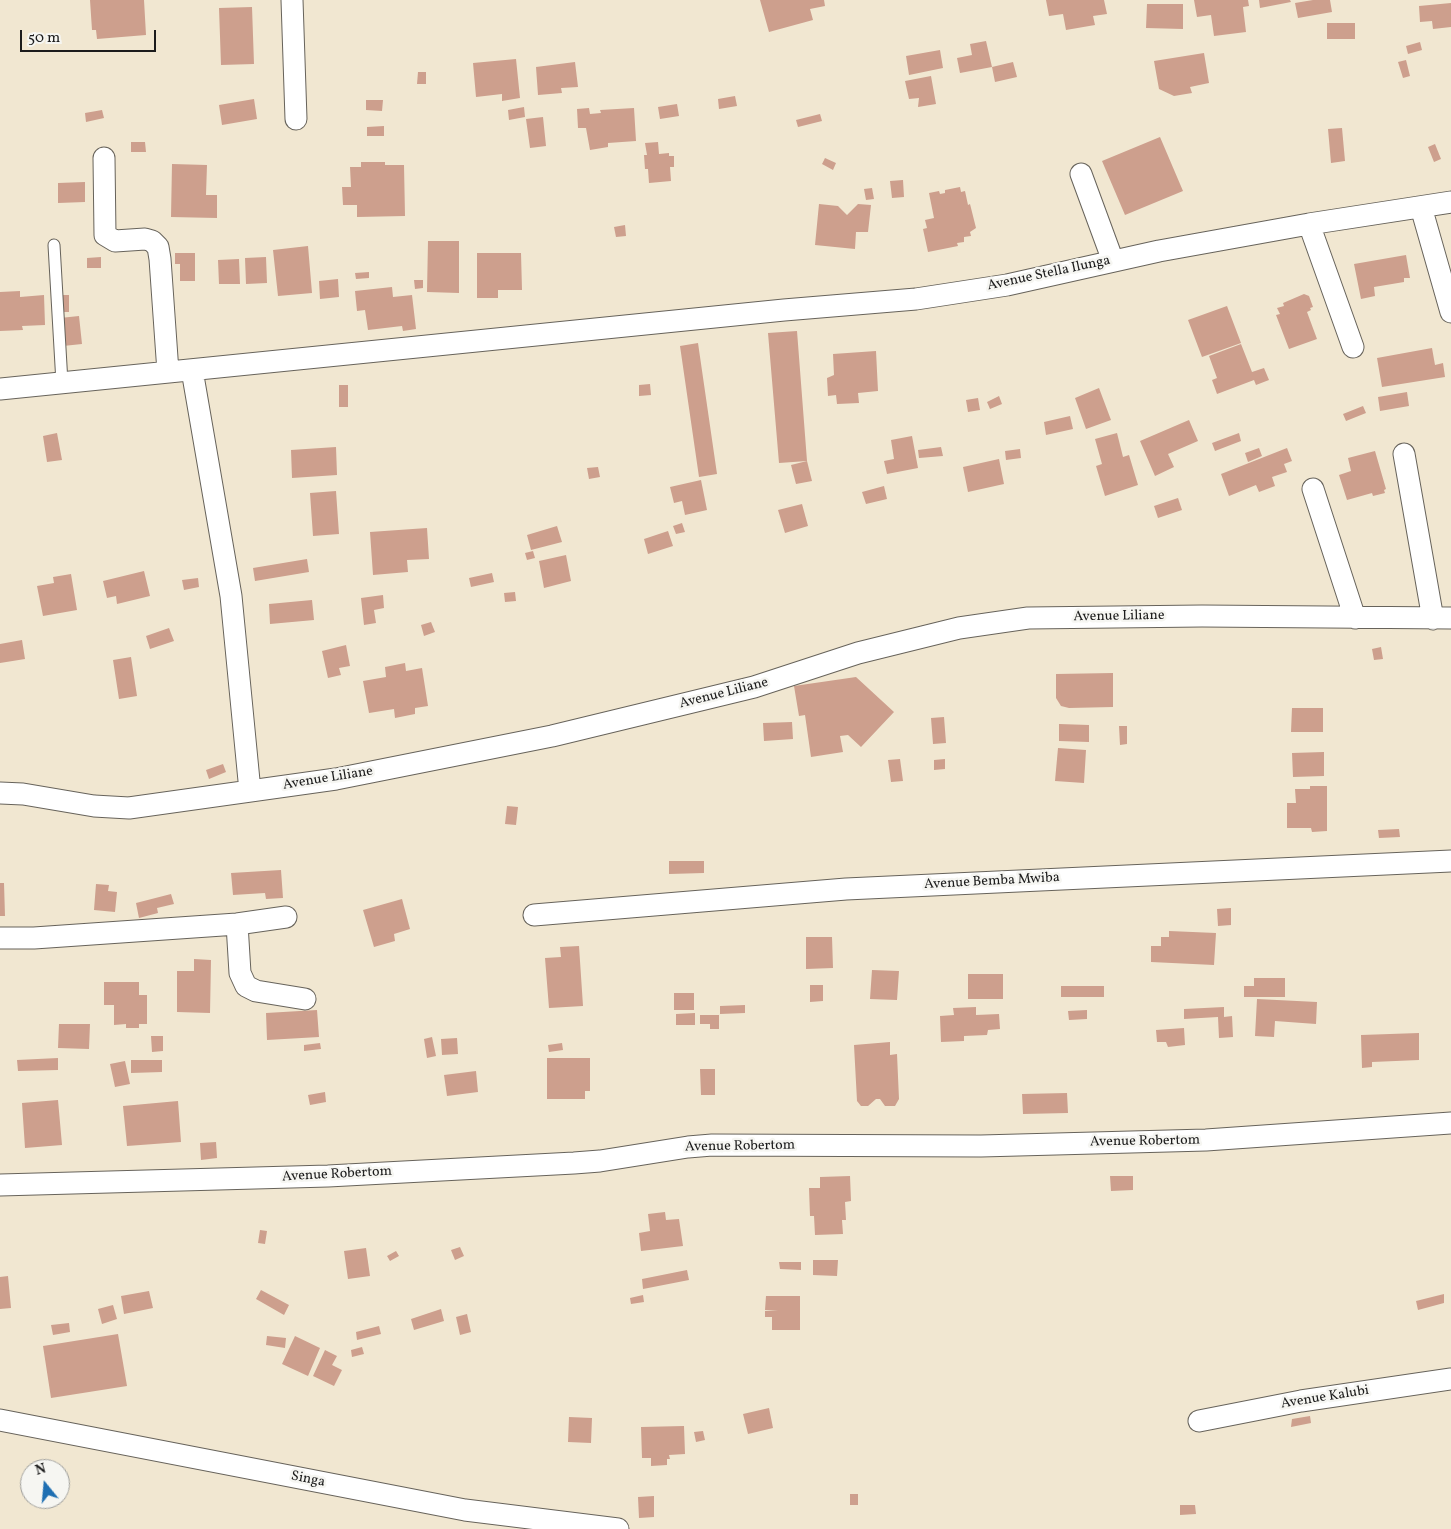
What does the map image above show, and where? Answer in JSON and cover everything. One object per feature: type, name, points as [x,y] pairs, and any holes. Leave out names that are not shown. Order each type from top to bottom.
[{"type":"street","points":[[292,0],[296,119]]},
{"type":"street","points":[[104,158],[105,235],[115,241],[145,239],[152,241],[158,247],[168,372]]},
{"type":"street","points":[[1081,174],[1113,261]]},
{"type":"street","name":"Avenue Stella Ilunga","points":[[0,389],[784,310],[916,299],[1007,285],[1113,261],[1308,224],[1451,202]]},
{"type":"street","points":[[1421,207],[1451,312]]},
{"type":"street","points":[[1308,224],[1353,347]]},
{"type":"street","points":[[192,370],[231,596],[250,791]]},
{"type":"street","points":[[1404,454],[1442,618]]},
{"type":"street","points":[[1313,489],[1355,618]]},
{"type":"street","name":"Avenue Liliane","points":[[0,793],[23,794],[94,806],[129,808],[336,779],[552,736],[754,688],[858,653],[959,628],[1028,618],[1202,616],[1442,618]]},
{"type":"street","name":"Avenue Bemba Mwiba","points":[[534,915],[846,889],[1451,861]]},
{"type":"street","points":[[0,938],[34,938],[237,924],[286,917]]},
{"type":"street","points":[[237,924],[240,973],[246,986],[256,991],[306,999]]},
{"type":"street","name":"Avenue Robertom","points":[[0,1186],[328,1176],[600,1161],[644,1153],[712,1145],[981,1146],[1206,1140],[1451,1123]]},
{"type":"street","name":"Avenue Kalubi","points":[[1199,1421],[1301,1401],[1451,1379]]},
{"type":"street","name":"Singa","points":[[0,1420],[465,1510],[618,1529]]},
{"type":"lane","points":[[54,245],[62,383]]},
{"type":"building","points":[[90,0],[144,0],[146,35],[97,39],[96,30],[92,30]]},
{"type":"building","points":[[760,0],[824,0],[825,6],[810,9],[813,20],[769,32]]},
{"type":"building","points":[[1046,0],[1104,0],[1107,14],[1093,16],[1095,25],[1066,30],[1063,14],[1049,16]]},
{"type":"building","points":[[1194,0],[1248,0],[1249,6],[1243,7],[1246,32],[1214,36],[1211,15],[1197,17]]},
{"type":"building","points":[[1259,0],[1290,0],[1291,2],[1260,8]]},
{"type":"building","points":[[1330,0],[1332,12],[1298,18],[1295,3]]},
{"type":"building","points":[[1451,3],[1451,27],[1433,29],[1432,21],[1420,22],[1419,6]]},
{"type":"building","points":[[1147,4],[1183,4],[1183,29],[1146,28]]},
{"type":"building","points":[[252,7],[254,64],[221,65],[219,8]]},
{"type":"building","points":[[1327,23],[1355,23],[1355,39],[1327,39]]},
{"type":"building","points":[[986,41],[992,67],[960,73],[957,58],[972,55],[970,44]]},
{"type":"building","points":[[1420,42],[1422,50],[1408,54],[1406,46]]},
{"type":"building","points":[[940,50],[943,68],[909,75],[906,56]]},
{"type":"building","points":[[1204,53],[1209,83],[1190,87],[1192,93],[1174,96],[1159,89],[1154,61]]},
{"type":"building","points":[[516,59],[520,98],[502,101],[502,94],[476,97],[473,63]]},
{"type":"building","points":[[1406,60],[1410,76],[1403,78],[1398,62]]},
{"type":"building","points":[[575,62],[578,87],[561,88],[562,93],[538,95],[536,67]]},
{"type":"building","points":[[1013,62],[1017,77],[995,82],[992,67]]},
{"type":"building","points":[[418,72],[426,72],[426,84],[417,84]]},
{"type":"building","points":[[931,76],[936,104],[918,107],[919,98],[909,99],[905,81]]},
{"type":"building","points":[[735,96],[737,106],[719,109],[718,99]]},
{"type":"building","points":[[254,99],[257,119],[222,125],[219,105]]},
{"type":"building","points":[[366,100],[383,100],[382,111],[366,110]]},
{"type":"building","points":[[677,104],[679,116],[660,119],[658,107]]},
{"type":"building","points":[[524,107],[525,117],[509,120],[508,110]]},
{"type":"building","points":[[589,108],[590,114],[601,113],[600,110],[634,108],[636,141],[608,143],[608,147],[590,150],[586,128],[578,128],[577,109]]},
{"type":"building","points":[[102,110],[104,118],[86,122],[85,113]]},
{"type":"building","points":[[820,114],[822,121],[798,127],[796,120]]},
{"type":"building","points":[[543,117],[546,146],[530,148],[526,119]]},
{"type":"building","points":[[384,126],[384,136],[367,136],[367,127]]},
{"type":"building","points":[[1342,128],[1345,161],[1331,163],[1328,129]]},
{"type":"building","points":[[1160,137],[1183,191],[1125,215],[1102,161]]},
{"type":"building","points":[[131,142],[145,142],[146,152],[131,152]]},
{"type":"building","points":[[658,142],[659,154],[669,153],[669,156],[674,156],[674,167],[670,167],[671,181],[649,183],[648,169],[645,169],[644,155],[647,155],[645,143]]},
{"type":"building","points":[[1435,144],[1441,159],[1434,162],[1428,147]]},
{"type":"building","points":[[825,158],[836,163],[833,170],[822,164]]},
{"type":"building","points":[[361,162],[385,162],[385,165],[404,165],[405,216],[357,217],[357,205],[343,205],[342,187],[351,187],[350,167],[361,167]]},
{"type":"building","points":[[172,164],[207,165],[206,195],[217,195],[217,218],[171,217]]},
{"type":"building","points":[[903,180],[904,197],[892,198],[890,181]]},
{"type":"building","points":[[85,182],[85,202],[58,203],[58,183]]},
{"type":"building","points":[[960,187],[961,192],[965,191],[976,228],[970,232],[971,236],[964,237],[964,242],[957,243],[958,246],[928,252],[923,229],[927,228],[925,220],[934,218],[929,193],[939,191],[940,194],[945,193],[945,190]]},
{"type":"building","points":[[872,188],[874,199],[866,200],[864,189]]},
{"type":"building","points":[[819,204],[838,206],[847,215],[858,204],[871,205],[868,232],[856,232],[855,249],[815,245]]},
{"type":"building","points":[[625,225],[626,236],[616,237],[614,227]]},
{"type":"building","points":[[428,241],[459,241],[459,293],[427,292]]},
{"type":"building","points":[[308,246],[312,293],[278,296],[273,250]]},
{"type":"building","points":[[175,253],[195,253],[195,281],[180,281],[180,264],[175,264]]},
{"type":"building","points":[[477,253],[521,253],[522,290],[498,290],[498,298],[477,298]]},
{"type":"building","points":[[1406,255],[1410,278],[1404,278],[1404,282],[1374,287],[1375,296],[1361,299],[1354,264]]},
{"type":"building","points":[[101,257],[101,268],[87,268],[87,258]]},
{"type":"building","points":[[266,257],[267,283],[246,284],[245,258]]},
{"type":"building","points":[[239,259],[240,284],[219,284],[218,260]]},
{"type":"building","points":[[369,272],[369,278],[356,279],[355,273]]},
{"type":"building","points":[[338,279],[339,297],[320,299],[319,281]]},
{"type":"building","points":[[414,280],[423,280],[423,288],[415,289]]},
{"type":"building","points":[[392,287],[393,297],[412,295],[416,329],[403,331],[402,326],[368,330],[365,310],[357,311],[355,291]]},
{"type":"building","points":[[20,291],[20,297],[44,295],[45,325],[22,326],[23,330],[0,331],[0,292]]},
{"type":"building","points":[[1304,294],[1309,296],[1313,307],[1307,312],[1317,339],[1289,349],[1276,315],[1280,314],[1277,308],[1284,306],[1283,303]]},
{"type":"building","points":[[62,295],[69,295],[69,312],[62,312]]},
{"type":"building","points":[[1227,306],[1241,343],[1202,357],[1188,320]]},
{"type":"building","points":[[79,316],[82,344],[63,346],[60,318]]},
{"type":"building","points":[[797,331],[807,461],[779,463],[768,333]]},
{"type":"building","points":[[698,343],[717,474],[699,477],[680,346]]},
{"type":"building","points":[[1241,344],[1252,372],[1264,368],[1269,380],[1256,385],[1254,380],[1217,394],[1212,380],[1217,378],[1209,356]]},
{"type":"building","points":[[1432,348],[1435,365],[1443,363],[1445,377],[1382,387],[1377,358]]},
{"type":"building","points":[[876,351],[878,391],[858,393],[859,403],[837,404],[836,395],[828,396],[827,378],[834,375],[833,354]]},
{"type":"building","points":[[650,384],[651,395],[639,396],[639,385]]},
{"type":"building","points":[[339,385],[348,385],[348,407],[339,407]]},
{"type":"building","points":[[1099,388],[1111,420],[1086,429],[1075,398]]},
{"type":"building","points":[[1407,392],[1409,406],[1380,411],[1378,397]]},
{"type":"building","points":[[999,396],[1002,404],[990,409],[987,402]]},
{"type":"building","points":[[978,398],[980,410],[968,412],[966,400]]},
{"type":"building","points":[[1363,406],[1366,413],[1346,421],[1343,414]]},
{"type":"building","points":[[1070,416],[1073,429],[1046,435],[1044,422]]},
{"type":"building","points":[[1189,420],[1198,441],[1168,454],[1174,467],[1155,476],[1140,441]]},
{"type":"building","points":[[57,433],[62,460],[47,462],[43,436]]},
{"type":"building","points":[[1117,433],[1123,457],[1129,455],[1138,485],[1105,496],[1096,466],[1102,464],[1095,439]]},
{"type":"building","points":[[1239,433],[1241,441],[1215,451],[1212,443]]},
{"type":"building","points":[[912,436],[918,468],[887,474],[884,461],[894,459],[891,440]]},
{"type":"building","points":[[336,447],[337,475],[292,478],[291,450]]},
{"type":"building","points":[[941,447],[943,456],[919,458],[918,450]]},
{"type":"building","points":[[1259,448],[1262,456],[1248,462],[1245,453]]},
{"type":"building","points":[[1287,448],[1292,461],[1284,464],[1287,472],[1272,477],[1275,486],[1259,492],[1256,485],[1229,496],[1221,474]]},
{"type":"building","points":[[1020,449],[1021,458],[1006,460],[1005,451]]},
{"type":"building","points":[[1375,451],[1386,489],[1384,490],[1385,493],[1373,496],[1372,493],[1347,500],[1339,475],[1351,471],[1348,458]]},
{"type":"building","points":[[999,459],[1004,484],[968,492],[963,467]]},
{"type":"building","points":[[807,461],[812,481],[796,484],[791,465]]},
{"type":"building","points":[[598,467],[600,477],[589,479],[587,468]]},
{"type":"building","points":[[701,480],[707,510],[685,515],[682,501],[674,503],[670,487]]},
{"type":"building","points":[[884,486],[887,499],[866,504],[862,492]]},
{"type":"building","points":[[336,491],[339,534],[313,536],[310,493]]},
{"type":"building","points":[[1178,498],[1182,510],[1158,518],[1154,506]]},
{"type":"building","points":[[802,504],[808,526],[785,533],[778,510]]},
{"type":"building","points":[[682,523],[685,532],[676,534],[673,526]]},
{"type":"building","points":[[557,526],[562,542],[531,550],[527,535]]},
{"type":"building","points":[[427,528],[429,559],[407,560],[408,572],[373,575],[370,532]]},
{"type":"building","points":[[668,531],[673,546],[648,554],[644,539]]},
{"type":"building","points":[[533,551],[535,558],[527,560],[525,553]]},
{"type":"building","points":[[566,555],[571,581],[544,588],[539,561]]},
{"type":"building","points":[[307,559],[309,572],[255,581],[253,568]]},
{"type":"building","points":[[144,571],[150,596],[117,604],[116,596],[107,598],[103,581]]},
{"type":"building","points":[[492,573],[494,582],[471,587],[469,578]]},
{"type":"building","points":[[71,574],[77,610],[43,616],[37,586],[54,583],[53,577]]},
{"type":"building","points":[[198,578],[199,587],[184,590],[182,580]]},
{"type":"building","points":[[515,592],[516,601],[505,602],[504,593]]},
{"type":"building","points":[[383,595],[384,608],[374,610],[376,623],[364,625],[361,598]]},
{"type":"building","points":[[312,600],[314,620],[270,624],[269,604]]},
{"type":"building","points":[[431,622],[435,632],[424,636],[421,625]]},
{"type":"building","points":[[169,628],[174,641],[150,649],[146,636]]},
{"type":"building","points":[[22,640],[25,659],[0,663],[0,644]]},
{"type":"building","points":[[346,645],[350,666],[339,668],[341,675],[328,678],[322,651]]},
{"type":"building","points":[[1381,647],[1383,659],[1374,660],[1372,649]]},
{"type":"building","points":[[131,657],[137,696],[119,699],[113,660]]},
{"type":"building","points":[[405,663],[406,671],[422,668],[428,706],[415,708],[415,714],[395,718],[394,709],[369,713],[363,681],[386,677],[385,667]]},
{"type":"building","points":[[1113,673],[1113,707],[1069,708],[1061,706],[1056,698],[1056,674]]},
{"type":"building","points":[[856,677],[894,712],[861,747],[848,735],[840,736],[843,752],[811,757],[805,715],[799,716],[794,686]]},
{"type":"building","points":[[1292,708],[1323,708],[1323,732],[1291,732]]},
{"type":"building","points":[[944,717],[946,743],[933,744],[931,718]]},
{"type":"building","points":[[792,722],[793,739],[764,741],[763,723]]},
{"type":"building","points":[[1059,724],[1089,725],[1089,742],[1059,741]]},
{"type":"building","points":[[1119,726],[1127,726],[1127,744],[1120,745]]},
{"type":"building","points":[[1058,748],[1086,750],[1084,783],[1055,781]]},
{"type":"building","points":[[1324,752],[1324,776],[1293,777],[1292,753]]},
{"type":"building","points":[[900,759],[903,781],[891,782],[888,760]]},
{"type":"building","points":[[945,759],[945,769],[934,770],[934,760]]},
{"type":"building","points":[[223,764],[226,772],[209,779],[206,770]]},
{"type":"building","points":[[1310,786],[1327,786],[1327,831],[1312,832],[1311,828],[1287,828],[1287,803],[1296,803],[1295,789],[1310,789]]},
{"type":"building","points":[[507,806],[518,807],[516,825],[505,824]]},
{"type":"building","points":[[1399,829],[1400,837],[1379,838],[1378,830]]},
{"type":"building","points":[[669,861],[704,861],[704,873],[669,874]]},
{"type":"building","points":[[281,870],[283,898],[266,899],[265,893],[233,895],[231,873]]},
{"type":"building","points":[[0,883],[4,883],[5,916],[0,916]]},
{"type":"building","points":[[96,884],[109,885],[108,891],[117,892],[115,912],[94,910]]},
{"type":"building","points":[[171,894],[174,904],[157,908],[158,913],[139,918],[136,903]]},
{"type":"building","points":[[402,899],[410,929],[394,934],[395,941],[374,947],[363,910]]},
{"type":"building","points":[[1231,908],[1231,925],[1218,926],[1217,909]]},
{"type":"building","points":[[1169,931],[1216,933],[1214,965],[1151,962],[1151,946],[1161,946],[1161,937],[1169,937]]},
{"type":"building","points":[[806,937],[832,937],[833,968],[806,969]]},
{"type":"building","points":[[579,946],[583,1006],[549,1008],[545,958],[561,957],[560,947]]},
{"type":"building","points":[[194,959],[211,960],[210,1013],[177,1012],[177,971],[194,971]]},
{"type":"building","points":[[872,970],[899,971],[897,1000],[870,999]]},
{"type":"building","points":[[968,974],[1003,974],[1003,999],[968,999]]},
{"type":"building","points":[[1254,978],[1285,978],[1285,997],[1244,997],[1244,986],[1254,986]]},
{"type":"building","points":[[104,982],[139,982],[139,995],[147,995],[147,1024],[139,1024],[139,1028],[126,1028],[126,1024],[114,1025],[114,1005],[104,1005]]},
{"type":"building","points":[[810,985],[823,985],[823,1001],[810,1002]]},
{"type":"building","points":[[1061,986],[1104,986],[1104,997],[1061,997]]},
{"type":"building","points":[[674,993],[694,993],[694,1010],[674,1010]]},
{"type":"building","points":[[1257,999],[1317,1002],[1316,1024],[1275,1021],[1274,1037],[1255,1036]]},
{"type":"building","points":[[745,1005],[745,1013],[720,1014],[720,1006]]},
{"type":"building","points":[[976,1007],[976,1015],[999,1014],[1000,1029],[988,1030],[987,1035],[964,1036],[964,1041],[941,1042],[940,1016],[954,1015],[953,1008]]},
{"type":"building","points":[[1224,1007],[1224,1017],[1232,1016],[1233,1037],[1219,1038],[1218,1017],[1184,1019],[1184,1009]]},
{"type":"building","points":[[317,1010],[319,1037],[267,1040],[266,1013]]},
{"type":"building","points":[[1087,1010],[1087,1019],[1069,1020],[1068,1011]]},
{"type":"building","points":[[695,1013],[695,1025],[676,1025],[676,1014]]},
{"type":"building","points":[[700,1015],[719,1015],[719,1029],[710,1029],[710,1024],[700,1024]]},
{"type":"building","points":[[59,1024],[90,1024],[89,1049],[58,1048]]},
{"type":"building","points":[[1184,1028],[1185,1045],[1168,1047],[1166,1042],[1157,1042],[1156,1030]]},
{"type":"building","points":[[1419,1033],[1419,1060],[1372,1062],[1372,1067],[1362,1068],[1361,1035]]},
{"type":"building","points":[[151,1036],[163,1036],[163,1051],[152,1052]]},
{"type":"building","points":[[432,1037],[436,1056],[427,1058],[424,1039]]},
{"type":"building","points":[[457,1038],[458,1054],[442,1055],[441,1039]]},
{"type":"building","points":[[890,1042],[890,1055],[897,1054],[899,1099],[895,1106],[885,1106],[880,1099],[876,1099],[868,1106],[861,1106],[857,1101],[854,1045]]},
{"type":"building","points":[[320,1043],[321,1049],[304,1051],[304,1045]]},
{"type":"building","points":[[562,1043],[563,1050],[549,1052],[548,1045]]},
{"type":"building","points":[[58,1058],[58,1070],[18,1071],[17,1060]]},
{"type":"building","points":[[547,1058],[590,1058],[590,1091],[585,1091],[585,1099],[547,1099]]},
{"type":"building","points":[[131,1060],[162,1060],[162,1072],[131,1073]]},
{"type":"building","points":[[125,1061],[130,1084],[115,1087],[110,1064]]},
{"type":"building","points":[[700,1069],[715,1069],[715,1095],[701,1095]]},
{"type":"building","points":[[476,1071],[478,1092],[447,1096],[444,1075]]},
{"type":"building","points":[[325,1092],[326,1102],[310,1105],[308,1095]]},
{"type":"building","points":[[1067,1093],[1068,1113],[1023,1114],[1022,1094]]},
{"type":"building","points":[[58,1100],[62,1145],[25,1148],[22,1103]]},
{"type":"building","points":[[178,1101],[181,1142],[127,1146],[123,1106]]},
{"type":"building","points":[[216,1142],[217,1158],[201,1160],[200,1143]]},
{"type":"building","points":[[850,1176],[851,1201],[845,1202],[846,1220],[842,1220],[843,1234],[815,1235],[814,1216],[810,1216],[809,1188],[820,1188],[820,1177]]},
{"type":"building","points":[[1110,1176],[1133,1176],[1133,1190],[1111,1191]]},
{"type":"building","points":[[665,1212],[666,1220],[679,1219],[683,1246],[641,1251],[639,1233],[650,1231],[648,1214]]},
{"type":"building","points":[[260,1230],[267,1231],[265,1244],[258,1243]]},
{"type":"building","points":[[460,1247],[464,1256],[455,1260],[451,1250]]},
{"type":"building","points":[[366,1248],[370,1276],[348,1279],[344,1251]]},
{"type":"building","points":[[396,1251],[399,1256],[390,1261],[387,1256]]},
{"type":"building","points":[[813,1260],[838,1260],[837,1276],[813,1275]]},
{"type":"building","points":[[779,1262],[801,1262],[801,1270],[780,1269]]},
{"type":"building","points":[[687,1270],[689,1280],[643,1289],[642,1279]]},
{"type":"building","points":[[8,1276],[11,1308],[0,1309],[0,1277]]},
{"type":"building","points":[[261,1290],[289,1305],[284,1315],[256,1299]]},
{"type":"building","points":[[149,1291],[153,1308],[124,1314],[121,1296]]},
{"type":"building","points":[[1444,1294],[1444,1303],[1418,1310],[1416,1301]]},
{"type":"building","points":[[643,1295],[644,1302],[631,1304],[630,1298]]},
{"type":"building","points":[[766,1296],[800,1296],[800,1330],[772,1330],[772,1317],[765,1317],[765,1311],[778,1310],[765,1310]]},
{"type":"building","points":[[113,1305],[117,1319],[102,1324],[98,1309]]},
{"type":"building","points":[[441,1309],[444,1321],[414,1330],[411,1319]]},
{"type":"building","points":[[467,1314],[471,1332],[460,1335],[456,1317]]},
{"type":"building","points":[[69,1323],[70,1332],[53,1335],[51,1325]]},
{"type":"building","points":[[379,1326],[381,1334],[357,1340],[356,1332]]},
{"type":"building","points":[[118,1334],[127,1386],[51,1398],[43,1346]]},
{"type":"building","points":[[267,1336],[286,1338],[285,1348],[266,1345]]},
{"type":"building","points":[[295,1336],[320,1348],[308,1376],[282,1364]]},
{"type":"building","points":[[362,1347],[364,1354],[352,1357],[351,1350]]},
{"type":"building","points":[[325,1350],[337,1356],[332,1365],[342,1370],[334,1386],[313,1376]]},
{"type":"building","points":[[769,1408],[773,1428],[748,1434],[743,1414]]},
{"type":"building","points":[[1310,1416],[1311,1423],[1291,1427],[1292,1419]]},
{"type":"building","points":[[569,1417],[592,1418],[591,1443],[568,1442]]},
{"type":"building","points":[[684,1426],[685,1454],[669,1455],[670,1459],[667,1459],[667,1465],[651,1466],[651,1458],[642,1458],[641,1427]]},
{"type":"building","points":[[703,1431],[705,1440],[696,1442],[694,1432]]},
{"type":"building","points":[[850,1494],[858,1494],[858,1505],[850,1505]]},
{"type":"building","points":[[654,1496],[654,1517],[639,1518],[638,1497]]},
{"type":"building","points":[[1180,1505],[1195,1505],[1196,1514],[1180,1515]]}]
